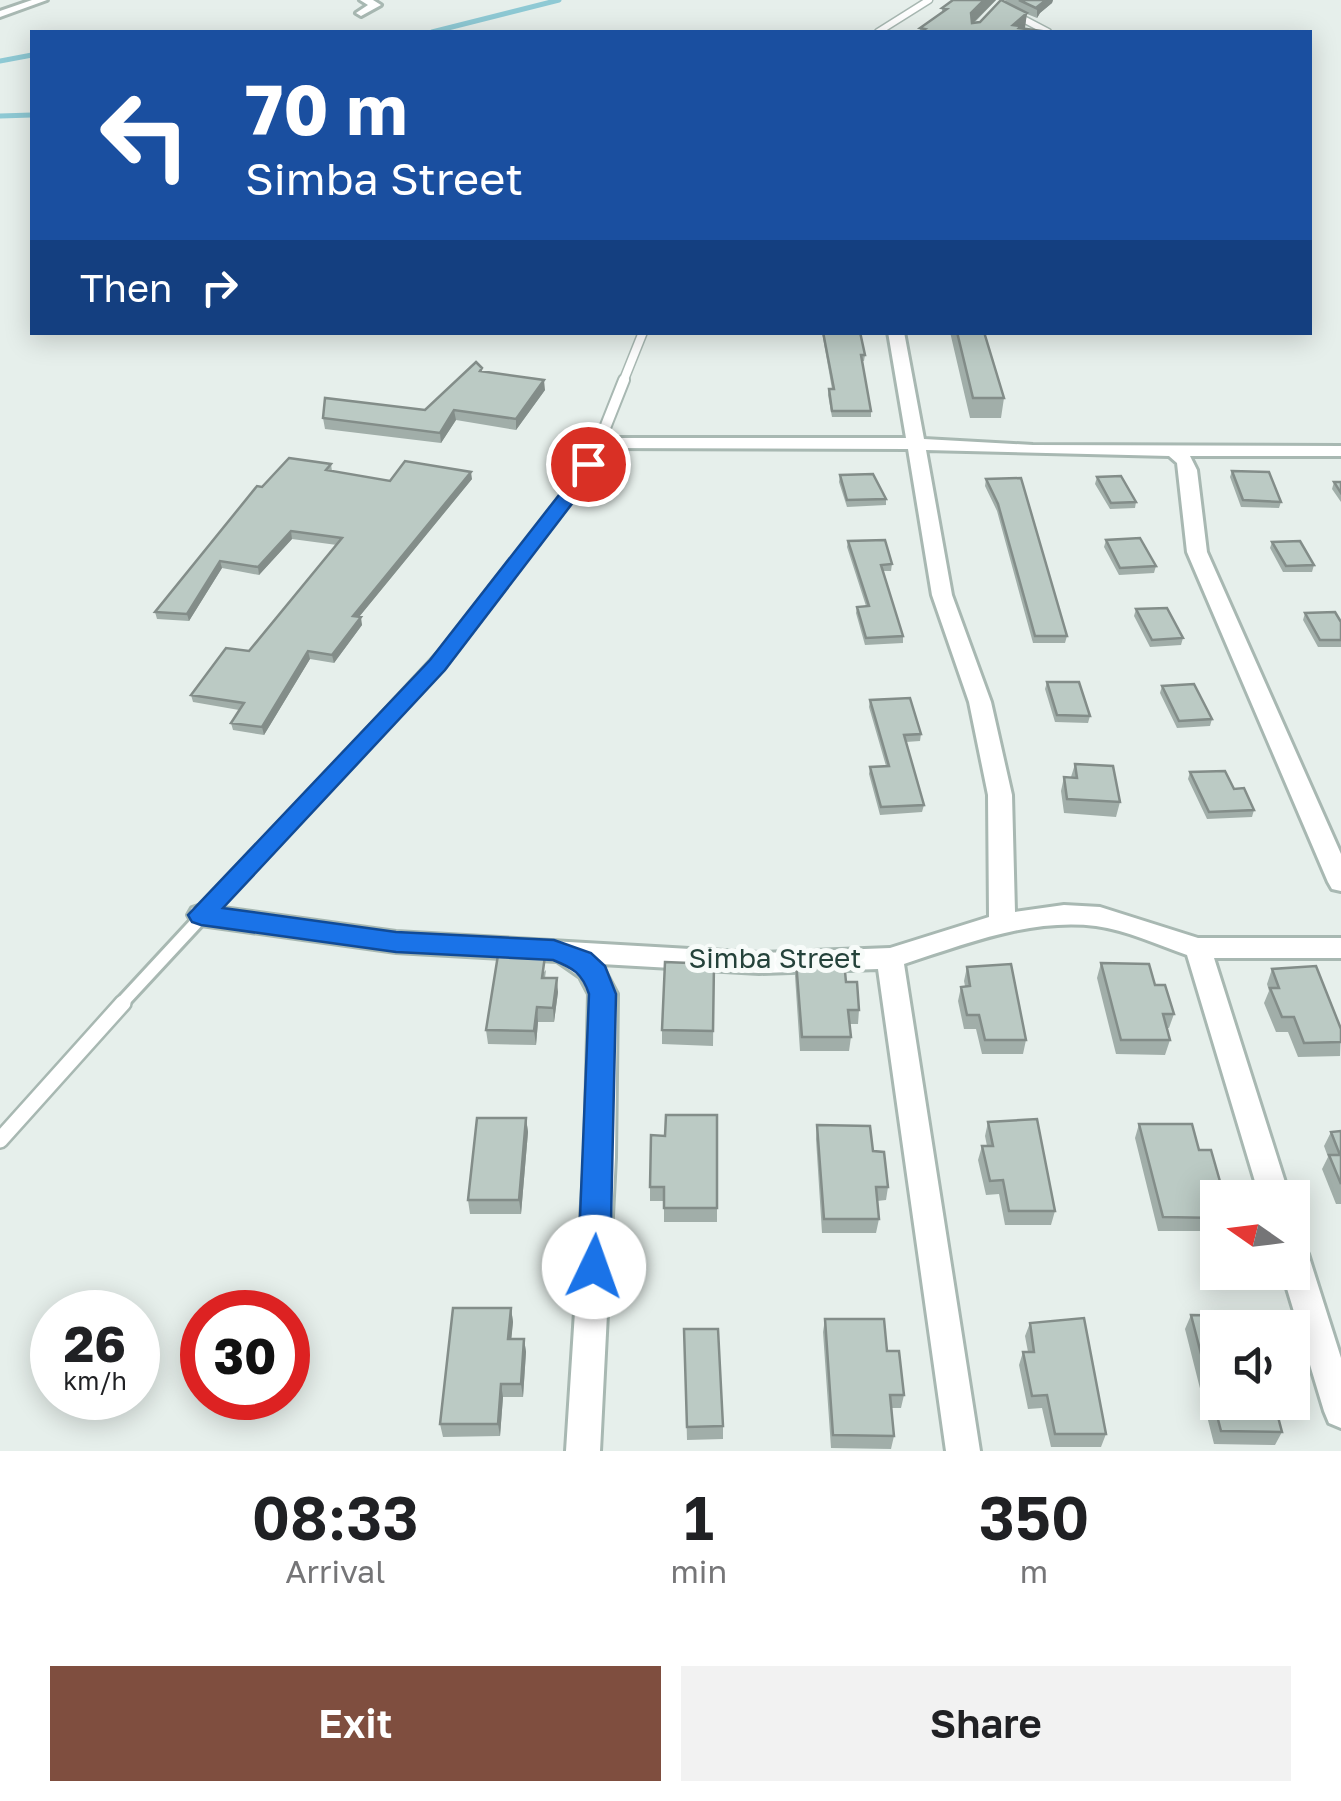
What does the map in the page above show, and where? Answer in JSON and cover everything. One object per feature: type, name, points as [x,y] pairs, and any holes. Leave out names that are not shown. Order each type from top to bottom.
[{"type":"street","points":[[0,14],[42,0]]},
{"type":"street","points":[[361,13],[376,5],[365,0]]},
{"type":"street","points":[[896,335],[942,595],[980,702],[1000,795],[1002,923]]},
{"type":"street","points":[[600,442],[1341,451]]},
{"type":"street","points":[[1173,451],[1185,461],[1188,470],[1197,552],[1341,882]]},
{"type":"street","name":"Simba Street","points":[[201,915],[396,942],[759,963],[890,958],[1002,923],[1064,916],[1100,917],[1198,948],[1341,948]]},
{"type":"street","points":[[1198,948],[1269,1180]]},
{"type":"street","points":[[554,950],[582,960],[596,973],[603,994],[600,1157],[583,1451]]},
{"type":"street","points":[[890,958],[963,1451]]},
{"type":"street","points":[[1303,1290],[1341,1410]]},
{"type":"lane","points":[[881,30],[929,0]]},
{"type":"lane","points":[[998,6],[1044,30]]},
{"type":"lane","points":[[0,1140],[201,915],[437,665],[574,488],[600,442],[641,335]]},
{"type":"building","points":[[953,0],[984,0],[971,13],[972,23],[980,22],[1001,0],[1027,13],[1013,25],[1034,30],[920,28],[947,9],[942,8]]},
{"type":"building","points":[[1019,0],[1046,0],[1038,9]]},
{"type":"building","points":[[824,335],[861,335],[871,411],[832,411],[829,389],[834,389]]},
{"type":"building","points":[[958,335],[985,335],[1004,398],[973,398]]},
{"type":"building","points":[[476,362],[482,368],[480,371],[544,380],[516,419],[454,410],[440,433],[323,418],[325,398],[425,410]]},
{"type":"building","points":[[289,458],[331,464],[326,470],[390,481],[405,461],[471,472],[353,616],[361,617],[332,655],[308,651],[262,727],[231,723],[244,703],[191,695],[226,648],[249,651],[342,538],[291,531],[258,567],[220,561],[187,614],[155,612],[257,486],[262,487]]},
{"type":"building","points":[[1232,471],[1269,472],[1281,502],[1243,500]]},
{"type":"building","points":[[873,474],[886,499],[847,500],[840,475]]},
{"type":"building","points":[[1121,476],[1136,502],[1111,503],[1097,477]]},
{"type":"building","points":[[1021,478],[1067,636],[1035,636],[998,504],[986,479]]},
{"type":"building","points":[[1140,538],[1156,566],[1120,568],[1106,540]]},
{"type":"building","points":[[885,540],[892,564],[881,565],[903,636],[866,638],[857,607],[869,606],[848,541]]},
{"type":"building","points":[[1300,541],[1314,565],[1286,566],[1272,542]]},
{"type":"building","points":[[1167,608],[1183,638],[1152,640],[1136,609]]},
{"type":"building","points":[[1335,612],[1341,622],[1341,640],[1320,640],[1305,613]]},
{"type":"building","points":[[1047,682],[1079,682],[1090,716],[1057,715]]},
{"type":"building","points":[[1194,684],[1212,719],[1179,721],[1162,686]]},
{"type":"building","points":[[910,698],[921,734],[904,735],[924,805],[881,807],[870,767],[889,766],[870,700]]},
{"type":"building","points":[[1075,764],[1113,766],[1120,802],[1067,799],[1064,777],[1077,778]]},
{"type":"building","points":[[1225,771],[1234,789],[1244,788],[1254,810],[1209,812],[1190,772]]},
{"type":"building","points":[[498,955],[545,956],[542,978],[557,978],[553,1008],[537,1007],[534,1031],[486,1030]]},
{"type":"building","points":[[796,961],[844,961],[846,982],[857,982],[859,1010],[848,1010],[851,1037],[802,1037]]},
{"type":"building","points":[[665,962],[714,964],[713,1031],[662,1030]]},
{"type":"building","points":[[1101,963],[1149,964],[1155,985],[1165,985],[1174,1014],[1163,1014],[1170,1040],[1121,1040]]},
{"type":"building","points":[[1011,964],[1026,1040],[985,1040],[979,1015],[967,1015],[961,987],[970,986],[967,967]]},
{"type":"building","points":[[1316,966],[1341,1029],[1341,1042],[1304,1043],[1294,1017],[1282,1017],[1270,988],[1279,988],[1272,969]]},
{"type":"building","points":[[666,1115],[717,1115],[717,1208],[664,1208],[664,1187],[650,1187],[651,1135],[665,1136]]},
{"type":"building","points":[[477,1118],[526,1118],[519,1200],[468,1200]]},
{"type":"building","points":[[1037,1119],[1055,1211],[1009,1211],[1003,1180],[990,1181],[982,1146],[993,1146],[988,1122]]},
{"type":"building","points":[[1139,1124],[1192,1124],[1199,1150],[1211,1150],[1220,1180],[1200,1180],[1200,1218],[1163,1217]]},
{"type":"building","points":[[817,1125],[870,1126],[873,1151],[884,1152],[888,1187],[876,1187],[879,1219],[824,1219]]},
{"type":"building","points":[[1341,1131],[1341,1184],[1329,1155],[1340,1155],[1331,1132]]},
{"type":"building","points":[[453,1308],[511,1308],[508,1339],[524,1339],[521,1384],[501,1384],[498,1424],[440,1424]]},
{"type":"building","points":[[1191,1315],[1200,1315],[1200,1350]]},
{"type":"building","points":[[1084,1318],[1106,1434],[1055,1434],[1047,1395],[1032,1396],[1023,1352],[1034,1352],[1030,1323]]},
{"type":"building","points":[[825,1319],[884,1319],[887,1351],[899,1351],[904,1395],[890,1395],[894,1436],[833,1435]]},
{"type":"building","points":[[684,1329],[718,1329],[723,1426],[687,1427]]},
{"type":"building","points":[[1218,1420],[1279,1420],[1282,1432],[1221,1431]]},
{"type":"waterway","points":[[440,30],[559,0]]},
{"type":"waterway","points":[[0,61],[30,55]]},
{"type":"waterway","points":[[0,116],[30,115]]},
{"type":"route","points":[[588,464],[526,554],[437,665],[201,915],[396,942],[554,950],[582,960],[596,973],[603,994],[594,1267]]}]
